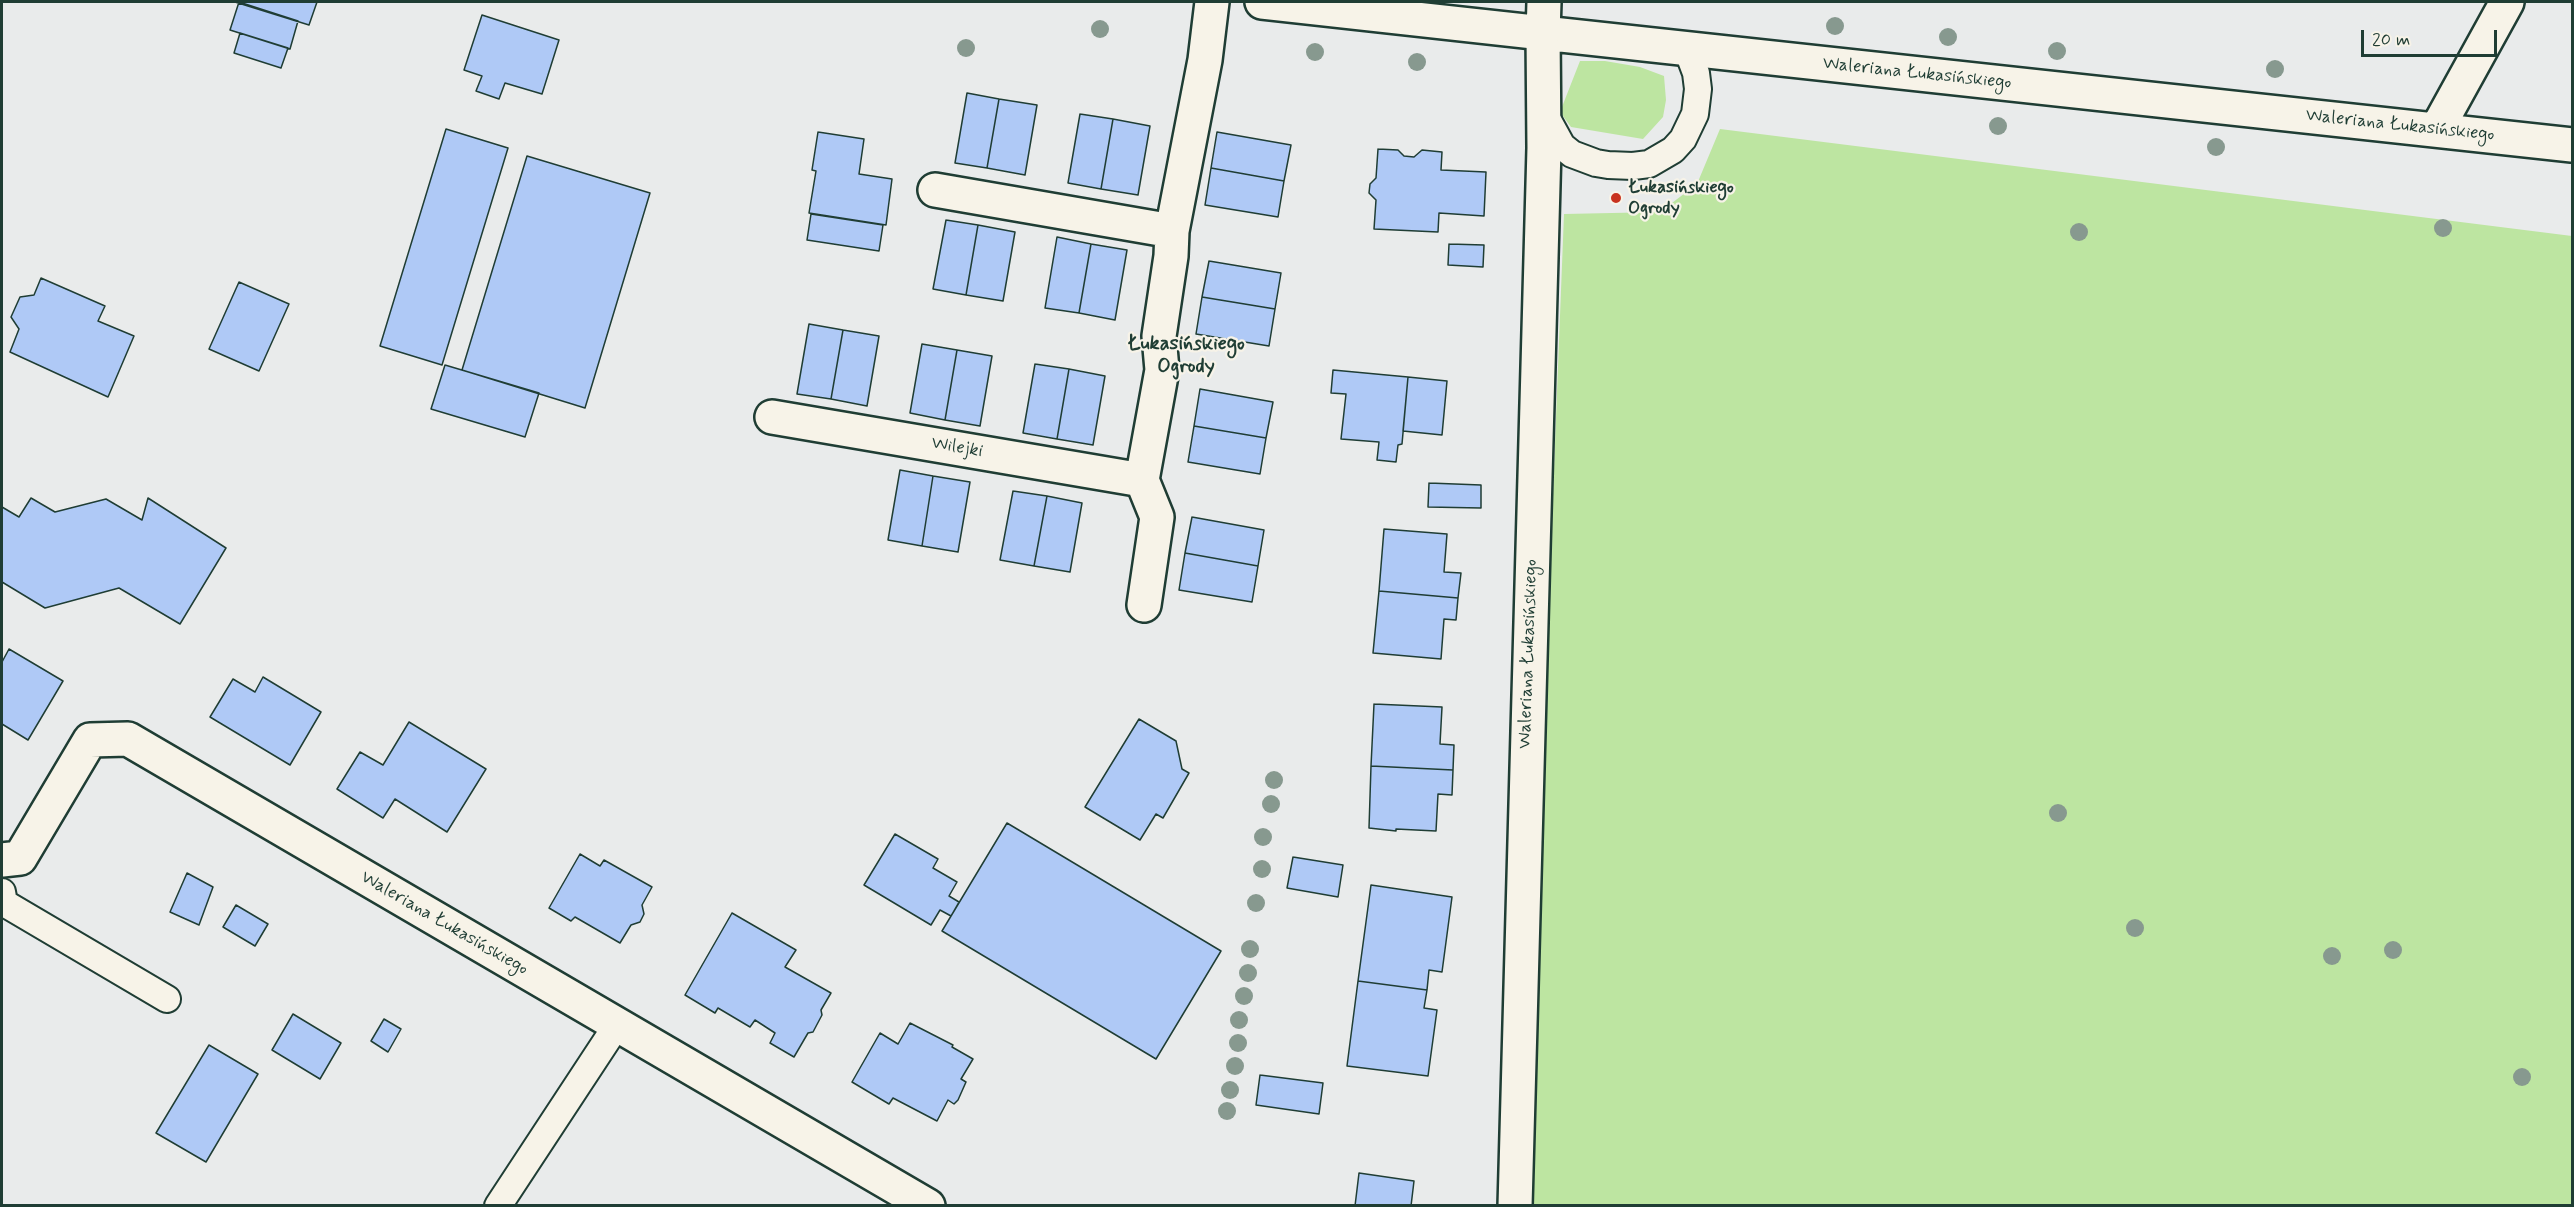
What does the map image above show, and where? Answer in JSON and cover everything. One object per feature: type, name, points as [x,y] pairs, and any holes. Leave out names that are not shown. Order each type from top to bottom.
[{"type":"street","points":[[1144,605],[1157,517],[1142,480],[1162,370],[1159,336],[1171,256],[1172,231],[1205,60],[1212,2]]},
{"type":"street","name":"Waleriana Łukasińskiego","points":[[1262,2],[2437,129],[2572,146]]},
{"type":"street","points":[[1542,103],[1544,2]]},
{"type":"street","points":[[2437,129],[2507,2]]},
{"type":"street","name":"Waleriana Łukasińskiego","points":[[1515,1206],[1544,148],[1542,103]]},
{"type":"street","points":[[935,190],[1172,231]]},
{"type":"street","name":"Wilejki","points":[[772,417],[1142,480]]},
{"type":"street","name":"Waleriana Łukasińskiego","points":[[2,860],[20,858],[90,740],[128,739],[928,1206]]},
{"type":"lane","points":[[1542,103],[1553,133],[1562,146],[1572,154],[1608,165],[1649,164],[1673,150],[1683,139],[1695,114],[1698,89],[1696,73],[1687,49]]},
{"type":"lane","points":[[2,892],[4,903],[167,999]]},
{"type":"lane","points":[[498,1206],[617,1025]]},
{"type":"green space","points":[[1580,61],[1605,61],[1640,67],[1664,76],[1666,100],[1663,117],[1643,139],[1571,127],[1560,112]]},
{"type":"green space","points":[[1720,129],[2572,236],[2572,1205],[1525,1206],[1564,214],[1660,212],[1697,184]]},
{"type":"building","points":[[235,2],[317,2],[309,25]]},
{"type":"building","points":[[239,2],[298,21],[290,49],[230,30]]},
{"type":"building","points":[[482,15],[559,40],[542,94],[505,83],[499,99],[476,91],[482,76],[464,70]]},
{"type":"building","points":[[240,33],[288,48],[281,68],[234,53]]},
{"type":"building","points":[[967,93],[999,99],[987,168],[955,163]]},
{"type":"building","points":[[999,99],[1037,105],[1025,175],[987,168]]},
{"type":"building","points":[[1080,114],[1113,119],[1101,189],[1068,183]]},
{"type":"building","points":[[1113,119],[1150,126],[1138,195],[1101,189]]},
{"type":"building","points":[[446,129],[508,148],[442,365],[380,346]]},
{"type":"building","points":[[818,132],[864,139],[859,174],[892,179],[886,225],[809,213],[816,171],[812,170]]},
{"type":"building","points":[[1217,132],[1291,145],[1284,181],[1211,168]]},
{"type":"building","points":[[1378,149],[1398,150],[1404,156],[1414,157],[1422,150],[1442,152],[1441,170],[1486,172],[1484,216],[1439,213],[1438,232],[1374,229],[1376,200],[1369,193],[1370,184],[1376,178]]},
{"type":"building","points":[[527,156],[650,193],[585,408],[462,370]]},
{"type":"building","points":[[1211,168],[1284,181],[1278,217],[1205,205]]},
{"type":"building","points":[[811,214],[883,225],[879,251],[807,240]]},
{"type":"building","points":[[946,220],[978,225],[966,295],[933,289]]},
{"type":"building","points":[[978,225],[1015,232],[1003,301],[966,295]]},
{"type":"building","points":[[1057,237],[1091,244],[1079,313],[1045,308]]},
{"type":"building","points":[[1091,244],[1127,250],[1115,320],[1079,313]]},
{"type":"building","points":[[1449,244],[1484,245],[1483,267],[1448,265]]},
{"type":"building","points":[[1209,261],[1281,273],[1275,309],[1202,297]]},
{"type":"building","points":[[41,278],[105,306],[98,321],[134,336],[108,397],[10,352],[19,329],[11,317],[20,297],[34,295]]},
{"type":"building","points":[[239,282],[289,304],[259,371],[209,349]]},
{"type":"building","points":[[1202,297],[1275,309],[1269,346],[1196,334]]},
{"type":"building","points":[[809,324],[843,330],[831,399],[797,394]]},
{"type":"building","points":[[843,330],[879,336],[867,406],[831,399]]},
{"type":"building","points":[[922,344],[957,350],[945,420],[910,413]]},
{"type":"building","points":[[957,350],[992,356],[980,426],[945,420]]},
{"type":"building","points":[[1035,364],[1069,369],[1057,439],[1023,433]]},
{"type":"building","points":[[445,365],[539,393],[525,437],[431,409]]},
{"type":"building","points":[[1069,369],[1105,376],[1093,445],[1057,439]]},
{"type":"building","points":[[1333,370],[1408,377],[1402,444],[1398,445],[1396,462],[1377,460],[1379,442],[1341,439],[1346,394],[1331,393]]},
{"type":"building","points":[[1408,377],[1447,381],[1442,435],[1403,431]]},
{"type":"building","points":[[1200,389],[1273,402],[1266,438],[1194,426]]},
{"type":"building","points":[[1194,426],[1266,438],[1260,474],[1188,462]]},
{"type":"building","points":[[900,470],[933,476],[922,546],[888,540]]},
{"type":"building","points":[[933,476],[970,482],[958,552],[922,546]]},
{"type":"building","points":[[1429,483],[1481,485],[1481,508],[1428,507]]},
{"type":"building","points":[[1013,491],[1047,496],[1034,566],[1000,560]]},
{"type":"building","points":[[1047,496],[1082,503],[1070,572],[1034,566]]},
{"type":"building","points":[[31,498],[55,512],[106,499],[142,520],[148,498],[226,548],[180,624],[119,588],[45,608],[2,582],[2,507],[19,517]]},
{"type":"building","points":[[1192,517],[1264,530],[1258,566],[1185,553]]},
{"type":"building","points":[[1384,529],[1447,534],[1444,572],[1461,573],[1458,598],[1379,591]]},
{"type":"building","points":[[1185,553],[1258,566],[1252,602],[1179,590]]},
{"type":"building","points":[[1379,591],[1458,598],[1456,620],[1444,619],[1441,659],[1373,653]]},
{"type":"building","points":[[9,649],[63,681],[28,740],[2,724],[2,662]]},
{"type":"building","points":[[263,677],[321,712],[290,765],[210,717],[233,679],[255,692]]},
{"type":"building","points":[[1374,704],[1442,707],[1440,744],[1454,745],[1453,770],[1371,766]]},
{"type":"building","points":[[1139,719],[1176,741],[1182,769],[1189,773],[1163,818],[1156,814],[1140,840],[1085,807]]},
{"type":"building","points":[[409,722],[486,769],[447,832],[395,799],[383,818],[337,789],[360,752],[383,765]]},
{"type":"building","points":[[1371,766],[1453,770],[1452,795],[1438,794],[1436,831],[1369,828]]},
{"type":"building","points":[[1007,823],[1221,951],[1156,1059],[942,931]]},
{"type":"building","points":[[895,834],[938,859],[933,868],[957,882],[949,896],[959,902],[951,916],[940,910],[931,925],[864,885]]},
{"type":"building","points":[[580,854],[600,866],[604,860],[652,887],[642,905],[644,914],[640,922],[631,925],[620,943],[575,917],[571,921],[549,908]]},
{"type":"building","points":[[1293,857],[1343,865],[1338,897],[1287,888]]},
{"type":"building","points":[[187,873],[213,887],[199,925],[170,912]]},
{"type":"building","points":[[1371,885],[1452,897],[1442,972],[1429,970],[1427,990],[1358,981]]},
{"type":"building","points":[[236,905],[268,924],[255,946],[223,927]]},
{"type":"building","points":[[732,913],[796,950],[785,967],[831,993],[821,1010],[822,1015],[813,1032],[808,1033],[794,1057],[770,1043],[775,1033],[755,1020],[750,1027],[718,1008],[715,1013],[685,995]]},
{"type":"building","points":[[1358,981],[1427,990],[1424,1008],[1437,1010],[1428,1076],[1347,1066]]},
{"type":"building","points":[[293,1014],[341,1043],[320,1079],[272,1050]]},
{"type":"building","points":[[384,1019],[401,1029],[388,1052],[371,1041]]},
{"type":"building","points":[[910,1023],[953,1045],[952,1047],[973,1059],[961,1079],[966,1082],[958,1100],[954,1104],[948,1100],[937,1121],[893,1098],[889,1104],[852,1082],[880,1033],[898,1044]]},
{"type":"building","points":[[209,1045],[258,1074],[206,1162],[156,1133]]},
{"type":"building","points":[[1260,1075],[1323,1083],[1319,1114],[1256,1105]]},
{"type":"building","points":[[1359,1173],[1414,1181],[1411,1206],[1355,1206]]},
{"type":"place","name":"Łukasińskiego Ogrody","points":[[1616,198]]},
{"type":"district","name":"Łukasińskiego Ogrody","points":[[1186,356]]}]
